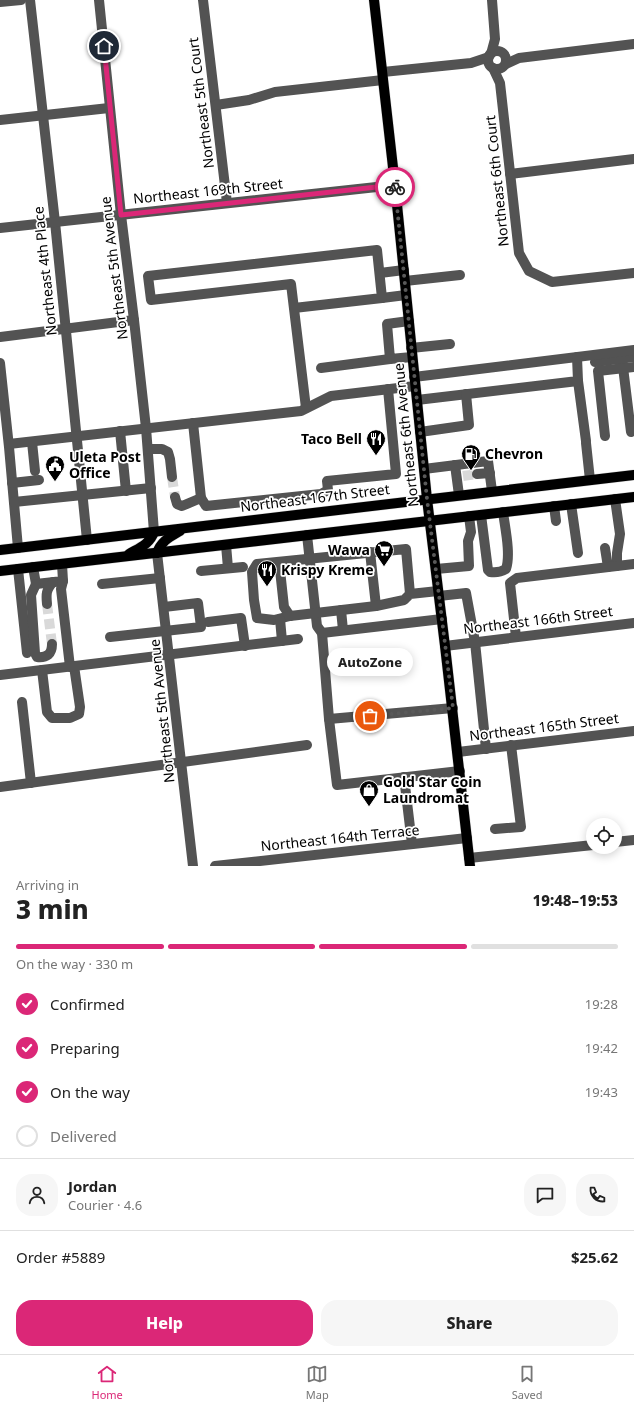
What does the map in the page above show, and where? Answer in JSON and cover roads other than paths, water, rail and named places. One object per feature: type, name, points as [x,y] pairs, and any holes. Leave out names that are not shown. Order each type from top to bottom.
[{"type":"main road","name":"Northeast 6th Avenue","points":[[374,0],[404,270],[429,521],[453,708],[470,862]]},
{"type":"main road","name":"Northeast 167th Street","points":[[0,550],[634,475]]},
{"type":"main road","points":[[0,571],[634,497]]},
{"type":"main road","points":[[157,553],[165,539],[186,528]]},
{"type":"main road","points":[[126,556],[147,543],[154,532]]},
{"type":"street","points":[[0,2],[21,0]]},
{"type":"street","name":"Northeast 4th Place","points":[[30,0],[55,222],[87,540]]},
{"type":"street","name":"Northeast 5th Avenue","points":[[99,0],[109,108],[146,428],[154,532]]},
{"type":"street","name":"Northeast 5th Court","points":[[203,0],[227,203]]},
{"type":"street","points":[[492,0],[497,60]]},
{"type":"street","points":[[216,106],[248,100],[275,92],[472,63],[634,44]]},
{"type":"street","name":"Northeast 6th Court","points":[[497,60],[519,253],[529,271],[552,282],[634,273]]},
{"type":"street","points":[[0,120],[109,108]]},
{"type":"street","points":[[510,174],[634,159]]},
{"type":"street","name":"Northeast 169th Street","points":[[0,228],[395,185]]},
{"type":"street","points":[[306,408],[291,284],[151,300],[148,276],[377,250],[382,298]]},
{"type":"street","points":[[380,273],[404,270]]},
{"type":"street","points":[[405,281],[460,275]]},
{"type":"street","points":[[294,308],[406,295]]},
{"type":"street","points":[[0,338],[134,320]]},
{"type":"street","points":[[390,359],[387,324],[409,321]]},
{"type":"street","points":[[321,368],[390,359],[450,344]]},
{"type":"street","points":[[9,444],[301,411],[331,396],[388,389],[415,382],[577,361],[634,350]]},
{"type":"street","points":[[606,436],[598,371],[627,365],[634,357]]},
{"type":"street","points":[[577,361],[627,365]]},
{"type":"street","points":[[577,361],[590,480]]},
{"type":"street","points":[[0,363],[18,548]]},
{"type":"street","points":[[627,365],[631,432]]},
{"type":"street","points":[[417,400],[578,381]]},
{"type":"street","points":[[193,423],[201,498],[206,506],[321,494],[328,490],[327,481],[396,474],[388,389]]},
{"type":"street","points":[[420,432],[470,425],[466,394]]},
{"type":"street","points":[[120,431],[126,491]]},
{"type":"street","points":[[12,483],[37,475],[32,442]]},
{"type":"street","points":[[148,449],[162,449],[168,452],[172,477]]},
{"type":"street","points":[[424,469],[459,471],[488,461],[492,491]]},
{"type":"street","points":[[476,471],[489,469]]},
{"type":"street","points":[[459,471],[459,495]]},
{"type":"street","points":[[14,502],[151,488]]},
{"type":"street","points":[[175,497],[177,504],[182,506],[201,498]]},
{"type":"street","points":[[613,566],[620,534],[615,499]]},
{"type":"street","points":[[571,504],[578,553]]},
{"type":"street","points":[[554,506],[556,521]]},
{"type":"street","points":[[481,515],[488,570],[495,573],[506,569],[507,566],[508,552],[503,512]]},
{"type":"street","points":[[436,569],[469,566],[468,541],[472,532],[469,516]]},
{"type":"street","points":[[307,535],[315,613],[317,626],[322,633],[329,720],[337,785],[460,771]]},
{"type":"street","points":[[226,545],[228,568]]},
{"type":"street","points":[[410,594],[406,548],[257,564],[252,572],[257,618],[274,620],[290,616],[376,606],[404,600],[410,594],[466,592],[475,642],[486,749]]},
{"type":"street","points":[[605,548],[613,566]]},
{"type":"street","points":[[370,552],[376,606]]},
{"type":"street","name":"Northeast 5th Avenue","points":[[157,553],[170,655],[193,866]]},
{"type":"street","points":[[284,561],[290,616]]},
{"type":"street","points":[[42,670],[47,712],[52,718],[70,718],[79,714],[80,707],[68,650],[61,589],[58,581],[62,564]]},
{"type":"street","points":[[516,637],[510,584],[517,578],[634,564]]},
{"type":"street","points":[[31,651],[31,595],[36,584],[34,567]]},
{"type":"street","points":[[201,571],[243,567]]},
{"type":"street","points":[[261,618],[256,573],[261,569],[275,567],[280,570],[284,607],[290,616]]},
{"type":"street","points":[[18,569],[31,651],[37,657],[42,658],[48,655],[52,650],[52,644]]},
{"type":"street","points":[[102,584],[160,578]]},
{"type":"street","points":[[36,584],[58,581]]},
{"type":"street","points":[[47,604],[46,593],[48,588],[58,581]]},
{"type":"street","points":[[110,638],[201,627],[198,603],[164,607]]},
{"type":"street","points":[[341,610],[343,630]]},
{"type":"street","points":[[208,622],[241,618],[245,646]]},
{"type":"street","points":[[280,618],[282,641]]},
{"type":"street","points":[[322,633],[442,619]]},
{"type":"street","name":"Northeast 166th Street","points":[[445,646],[634,623]]},
{"type":"street","points":[[0,672],[0,675],[298,639]]},
{"type":"street","points":[[22,702],[31,783]]},
{"type":"street","points":[[329,720],[453,708]]},
{"type":"street","name":"Northeast 165th Street","points":[[458,752],[634,731]]},
{"type":"street","points":[[0,787],[307,745]]},
{"type":"street","points":[[495,829],[521,827],[511,745]]},
{"type":"street","points":[[404,777],[412,844]]},
{"type":"street","name":"Northeast 164th Terrace","points":[[215,866],[467,838]]},
{"type":"street","points":[[622,841],[634,840]]},
{"type":"street","points":[[470,862],[586,846]]},
{"type":"tunnel","points":[[463,476],[477,474]]},
{"type":"tunnel","points":[[172,477],[175,497]]},
{"type":"tunnel","points":[[47,604],[52,644]]},
{"type":"place","name":"Taco Bell","points":[[376,456]]},
{"type":"place","name":"Chevron","points":[[471,471]]},
{"type":"place","name":"Uleta Post Office","points":[[55,482]]},
{"type":"place","name":"Wawa","points":[[384,567]]},
{"type":"place","name":"Krispy Kreme","points":[[267,587]]},
{"type":"place","name":"AutoZone","points":[[370,716]]},
{"type":"place","name":"Gold Star Coin Laundromat","points":[[369,807]]}]
